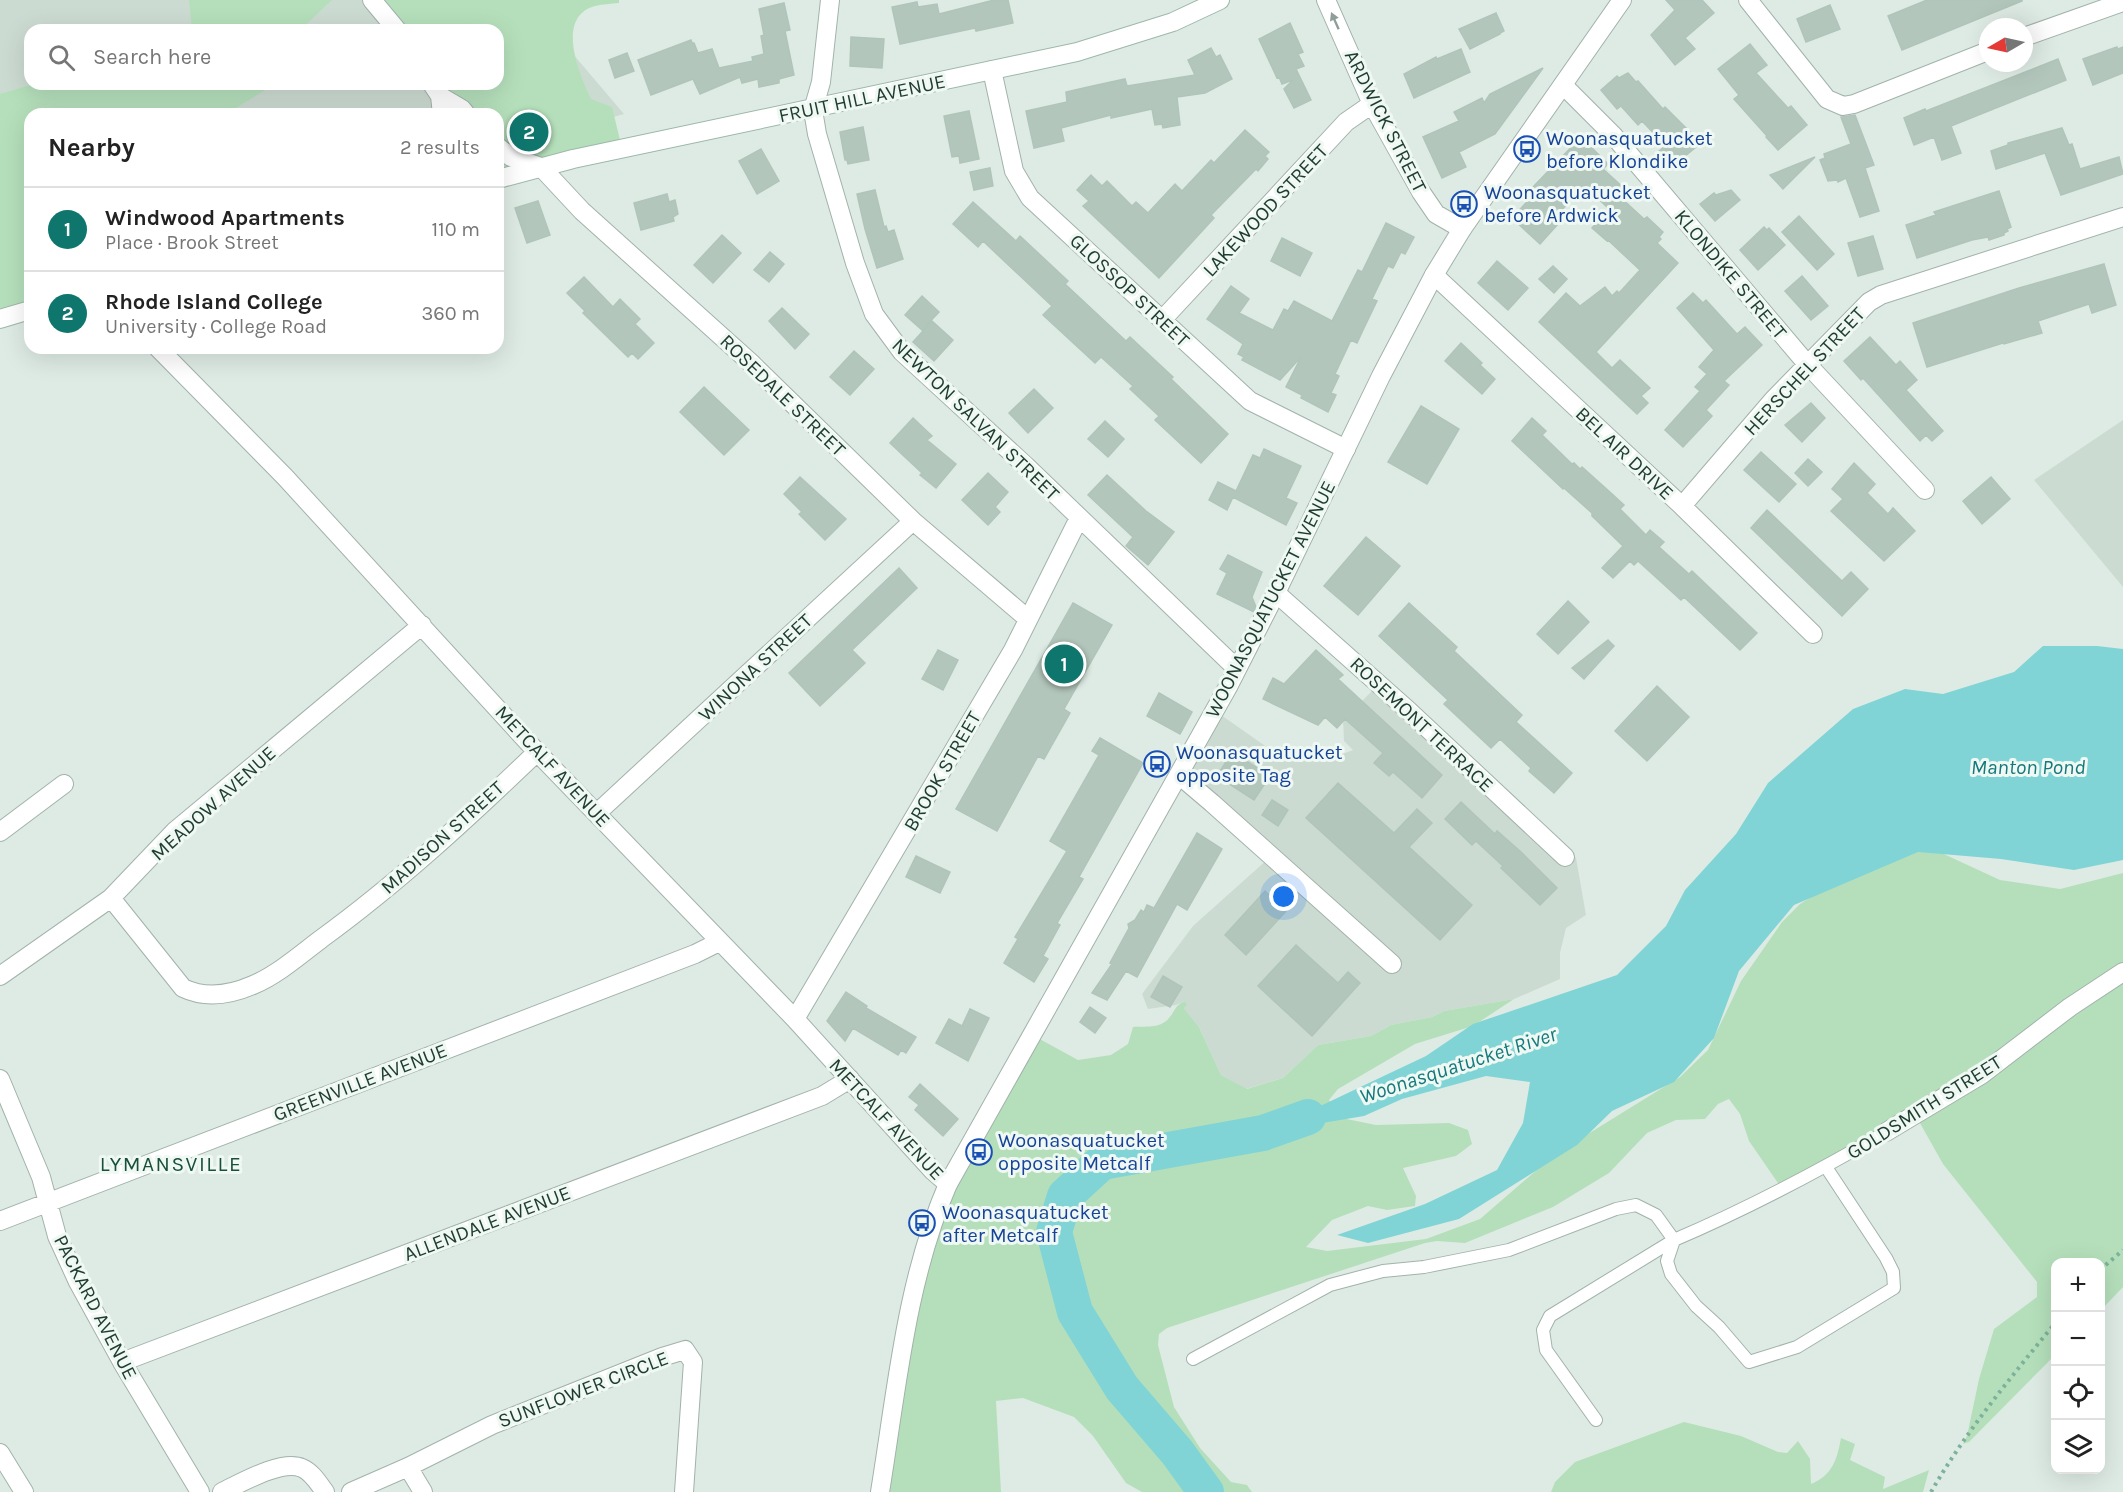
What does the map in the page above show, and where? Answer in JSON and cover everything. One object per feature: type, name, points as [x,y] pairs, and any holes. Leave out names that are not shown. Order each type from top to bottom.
[{"type":"street","points":[[372,0],[392,24]]},
{"type":"street","points":[[813,110],[821,82],[830,0]]},
{"type":"street","name":"FRUIT HILL AVENUE","points":[[504,177],[748,121],[813,110],[1077,52],[1173,22],[1220,0]]},
{"type":"street","name":"ARDWICK STREET","points":[[1326,0],[1372,104],[1421,192],[1436,214],[1462,230]]},
{"type":"street","name":"WOONASQUATUCKET AVENUE","points":[[880,1492],[913,1290],[935,1215],[948,1184],[1179,775],[1276,592],[1381,376],[1434,275],[1462,230],[1622,0]]},
{"type":"street","points":[[1748,0],[1827,99],[1843,106],[1854,104],[1979,55]]},
{"type":"street","points":[[2033,34],[2123,2]]},
{"type":"street","name":"GLOSSOP STREET","points":[[992,70],[1014,171],[1030,198],[1250,400],[1346,449]]},
{"type":"street","name":"KLONDIKE STREET","points":[[1563,85],[1613,135],[1808,364],[1925,490]]},
{"type":"street","points":[[438,98],[460,108]]},
{"type":"street","name":"LAKEWOOD STREET","points":[[1162,320],[1346,122],[1372,104]]},
{"type":"street","name":"NEWTON SALVAN STREET","points":[[813,110],[817,134],[855,263],[874,314],[902,352],[1236,668]]},
{"type":"street","points":[[504,152],[511,158],[541,167]]},
{"type":"street","name":"ROSEDALE STREET","points":[[541,167],[582,211],[751,363],[913,521],[1028,619]]},
{"type":"street","name":"HERSCHEL STREET","points":[[1682,506],[1773,400],[1863,308],[1881,296],[2123,217]]},
{"type":"street","name":"BEL AIR DRIVE","points":[[1434,275],[1682,506],[1814,634]]},
{"type":"street","points":[[0,319],[24,312]]},
{"type":"street","name":"METCALF AVENUE","points":[[164,354],[285,477],[537,752],[795,1019],[933,1171],[948,1184]]},
{"type":"street","name":"BROOK STREET","points":[[795,1019],[1013,650],[1079,518]]},
{"type":"street","name":"WINONA STREET","points":[[597,813],[913,521]]},
{"type":"street","name":"ROSEMONT TERRACE","points":[[1276,592],[1409,711],[1565,857]]},
{"type":"street","name":"MEADOW AVENUE","points":[[0,976],[111,898],[175,831],[422,625]]},
{"type":"street","name":"MADISON STREET","points":[[111,898],[183,988],[206,995],[232,993],[255,985],[346,921],[430,851],[537,752]]},
{"type":"street","points":[[1179,775],[1392,964]]},
{"type":"street","points":[[0,832],[64,784]]},
{"type":"street","name":"GREENVILLE AVENUE","points":[[0,1221],[695,954],[719,942]]},
{"type":"street","name":"GOLDSMITH STREET","points":[[1886,1132],[1981,1075],[2070,1007],[2123,972]]},
{"type":"street","name":"PACKARD AVENUE","points":[[0,1079],[40,1177],[57,1236],[74,1273],[122,1362],[200,1492]]},
{"type":"street","name":"ALLENDALE AVENUE","points":[[122,1362],[822,1096],[850,1079]]},
{"type":"street","name":"SUNFLOWER CIRCLE","points":[[351,1492],[408,1467],[492,1425],[662,1357],[685,1350],[693,1362],[684,1492]]},
{"type":"street","points":[[0,1453],[24,1492]]},
{"type":"street","points":[[222,1492],[267,1471],[290,1466],[303,1468],[314,1477],[325,1492]]},
{"type":"street","points":[[408,1467],[423,1492]]},
{"type":"lane","name":"GOLDSMITH STREET","points":[[1596,1420],[1546,1350],[1543,1330],[1550,1316],[1674,1240],[1714,1223],[1826,1167],[1886,1132]]},
{"type":"lane","points":[[1193,1359],[1330,1285],[1383,1271],[1424,1267],[1509,1250],[1616,1209],[1636,1205],[1656,1215],[1674,1240],[1667,1262],[1671,1274],[1696,1306],[1719,1327],[1749,1362],[1797,1347],[1894,1288],[1893,1272],[1886,1258],[1826,1167]]},
{"type":"path","points":[[2105,1266],[2123,1250]]},
{"type":"path","points":[[1931,1492],[1948,1463],[2051,1327]]},
{"type":"shaded area","points":[[0,0],[527,0],[624,114],[504,148],[504,108],[24,108],[24,150],[0,293]]},
{"type":"shaded area","points":[[2123,420],[2123,587],[2034,480]]},
{"type":"shaded area","points":[[1382,681],[1576,858],[1586,915],[1566,928],[1560,953],[1560,979],[1514,999],[1444,1011],[1432,1017],[1391,1025],[1371,1036],[1318,1045],[1283,1078],[1246,1089],[1221,1075],[1199,1027],[1184,1008],[1185,1001],[1176,1005],[1148,1009],[1142,994],[1193,926],[1269,858],[1183,776],[1221,715],[1271,750],[1340,755],[1353,750],[1344,741],[1343,720]]},
{"type":"green space","points":[[189,0],[332,0],[306,24],[191,24]]},
{"type":"green space","points":[[372,0],[619,0],[619,3],[595,6],[583,12],[576,22],[573,34],[576,61],[586,88],[591,99],[612,107],[621,144],[504,170],[504,108],[454,108],[440,90],[504,90],[504,24],[391,24]]},
{"type":"green space","points":[[24,87],[24,90],[265,90],[236,108],[24,108],[24,311],[0,317],[0,94]]},
{"type":"green space","points":[[1933,849],[2000,880],[2060,889],[2123,873],[2123,1287],[2105,1306],[2105,1258],[2051,1258],[2051,1359],[1969,1442],[1963,1444],[1994,1329],[2037,1297],[2037,1282],[1943,1164],[1916,1116],[1780,1186],[1749,1141],[1740,1114],[1729,1099],[1718,1104],[1705,1119],[1676,1120],[1647,1133],[1609,1173],[1553,1207],[1465,1243],[1437,1241],[1425,1243],[1167,1328],[1159,1334],[1158,1345],[1174,1407],[1200,1448],[1231,1482],[1247,1485],[1252,1492],[1142,1492],[1126,1483],[1093,1436],[1074,1417],[1023,1398],[996,1401],[1001,1492],[883,1492],[905,1343],[956,1178],[1036,1037],[1078,1060],[1111,1055],[1128,1044],[1133,1027],[1152,1026],[1165,1022],[1177,1006],[1185,1001],[1187,1005],[1184,1008],[1199,1027],[1221,1075],[1247,1089],[1283,1078],[1318,1045],[1371,1036],[1391,1025],[1432,1017],[1444,1011],[1514,999],[1473,1026],[1415,1044],[1338,1089],[1329,1100],[1337,1117],[1376,1125],[1449,1123],[1468,1130],[1472,1144],[1456,1156],[1403,1168],[1416,1196],[1415,1206],[1387,1210],[1368,1206],[1332,1220],[1306,1247],[1327,1251],[1426,1239],[1480,1219],[1554,1155],[1680,1077],[1708,1050],[1741,981],[1782,922],[1800,904],[1886,853]]},
{"type":"green space","points":[[1684,1422],[1741,1436],[1778,1452],[1787,1453],[1798,1441],[1810,1459],[1811,1484],[1824,1476],[1833,1466],[1841,1438],[1855,1444],[1850,1460],[1885,1477],[1883,1489],[1929,1470],[1923,1492],[1551,1492],[1555,1482],[1575,1462]]},
{"type":"water","name":"Manton Pond","points":[[2043,646],[2097,646],[2123,649],[2123,860],[2074,870],[2001,859],[1918,852],[1794,905],[1739,971],[1714,1038],[1674,1082],[1612,1111],[1577,1145],[1459,1219],[1368,1243],[1337,1235],[1425,1204],[1497,1170],[1523,1123],[1530,1082],[1486,1076],[1402,1099],[1364,1116],[1263,1133],[1426,1056],[1473,1024],[1617,975],[1666,926],[1685,890],[1736,834],[1768,783],[1853,709],[1905,689],[1943,694],[2014,672]]},
{"type":"building","points":[[994,0],[1008,0],[1013,23],[976,31],[975,28],[900,44],[892,7],[917,2],[918,7],[937,4],[939,14]]},
{"type":"building","points":[[1666,0],[1702,0],[1714,13],[1685,38],[1695,49],[1675,65],[1651,35],[1675,10]]},
{"type":"building","points":[[1927,0],[2022,0],[1902,50],[1888,16]]},
{"type":"building","points":[[784,3],[790,30],[785,31],[794,75],[779,79],[779,83],[759,87],[758,79],[742,83],[740,77],[700,94],[693,79],[651,95],[638,60],[691,40],[698,53],[712,49],[719,68],[753,61],[752,57],[764,54],[761,36],[764,35],[759,9]]},
{"type":"building","points":[[1830,5],[1840,29],[1806,42],[1797,19]]},
{"type":"building","points":[[1496,13],[1504,31],[1470,49],[1459,29]]},
{"type":"building","points":[[1290,23],[1303,52],[1298,54],[1304,66],[1296,69],[1311,100],[1294,108],[1284,89],[1293,80],[1282,84],[1279,77],[1277,78],[1259,39]]},
{"type":"building","points":[[851,37],[884,39],[882,68],[850,66]]},
{"type":"building","points":[[1750,44],[1767,65],[1756,73],[1788,108],[1791,106],[1807,125],[1778,150],[1734,99],[1739,95],[1718,69]]},
{"type":"building","points":[[2117,47],[2118,49],[2123,47],[2123,73],[2093,85],[2083,59]]},
{"type":"building","points":[[1211,48],[1216,57],[1220,55],[1232,79],[1205,93],[1177,97],[1180,125],[1163,128],[1162,124],[1155,125],[1152,109],[1111,118],[1111,115],[1061,128],[1064,141],[1034,148],[1026,111],[1067,102],[1066,92],[1125,79],[1127,86],[1195,75],[1188,60]]},
{"type":"building","points":[[1461,49],[1470,72],[1414,98],[1404,74],[1436,57],[1437,59]]},
{"type":"building","points":[[627,53],[634,71],[615,78],[609,60]]},
{"type":"building","points":[[2058,59],[2066,80],[1951,126],[1961,153],[1942,160],[1934,137],[1914,145],[1904,118],[2025,72],[2033,72],[2033,69]]},
{"type":"building","points":[[1543,68],[1495,134],[1459,152],[1466,167],[1442,178],[1423,137],[1459,121],[1454,112],[1482,98],[1484,103],[1490,94]]},
{"type":"building","points":[[1628,73],[1701,143],[1673,166],[1659,151],[1664,144],[1642,121],[1638,125],[1621,106],[1617,109],[1601,90],[1617,76],[1619,78]]},
{"type":"building","points":[[969,111],[979,159],[960,163],[959,156],[952,157],[944,116]]},
{"type":"building","points":[[1855,115],[1874,165],[1865,168],[1879,211],[1860,217],[1846,178],[1838,182],[1837,180],[1828,181],[1820,160],[1825,158],[1824,154],[1851,144],[1841,117]]},
{"type":"building","points":[[863,127],[869,160],[848,164],[845,160],[840,132]]},
{"type":"building","points":[[2062,128],[2069,145],[2072,144],[2080,169],[2119,157],[2123,174],[2061,195],[2045,153],[1996,169],[1991,151],[2008,145],[2008,143]]},
{"type":"building","points":[[1245,130],[1269,152],[1265,156],[1268,159],[1211,215],[1214,218],[1159,278],[1083,206],[1089,201],[1077,190],[1091,175],[1102,186],[1107,181],[1132,206],[1136,202],[1148,213],[1175,184],[1182,191],[1211,160],[1214,163]]},
{"type":"building","points":[[1581,137],[1608,164],[1603,169],[1625,189],[1619,196],[1644,219],[1647,217],[1663,232],[1657,243],[1678,263],[1596,352],[1612,368],[1620,360],[1650,388],[1641,396],[1648,403],[1637,414],[1539,322],[1566,293],[1580,306],[1605,287],[1612,296],[1617,291],[1619,293],[1640,270],[1592,228],[1609,209],[1585,186],[1553,219],[1558,224],[1540,244],[1512,218],[1537,191],[1533,187]]},
{"type":"building","points":[[761,149],[779,181],[757,194],[739,161]]},
{"type":"building","points":[[1815,157],[1783,189],[1770,175]]},
{"type":"building","points":[[990,168],[993,186],[974,190],[970,172]]},
{"type":"building","points":[[875,190],[884,227],[886,226],[888,232],[894,230],[903,259],[877,268],[857,194]]},
{"type":"building","points":[[1731,190],[1740,200],[1715,221],[1700,204],[1714,193],[1716,195]]},
{"type":"building","points":[[1999,191],[2011,227],[2004,235],[1989,240],[1988,237],[1972,240],[1917,258],[1906,225],[1936,215],[1934,212]]},
{"type":"building","points":[[667,194],[669,202],[675,200],[678,214],[673,217],[674,221],[641,230],[634,203]]},
{"type":"building","points":[[538,201],[550,235],[527,243],[515,208]]},
{"type":"building","points":[[973,202],[1016,241],[1020,236],[1068,281],[1065,284],[1126,341],[1130,337],[1173,377],[1171,379],[1228,434],[1201,463],[1155,420],[1159,416],[1130,389],[1133,386],[1101,357],[1095,363],[1043,315],[1052,306],[983,241],[978,247],[953,224]]},
{"type":"building","points":[[1799,216],[1834,254],[1817,270],[1782,232]]},
{"type":"building","points":[[1386,223],[1414,237],[1405,254],[1401,252],[1393,268],[1388,266],[1372,299],[1377,301],[1357,343],[1351,340],[1335,374],[1339,376],[1331,393],[1336,395],[1328,412],[1286,387],[1301,357],[1280,380],[1242,360],[1244,357],[1238,354],[1243,344],[1207,319],[1231,286],[1249,299],[1239,313],[1273,330],[1284,309],[1288,311],[1294,301],[1332,321],[1358,270],[1362,272]]},
{"type":"building","points":[[1764,227],[1767,230],[1769,228],[1785,245],[1758,270],[1740,250]]},
{"type":"building","points":[[722,235],[741,253],[713,283],[694,265]]},
{"type":"building","points":[[1873,236],[1883,269],[1858,276],[1848,243]]},
{"type":"building","points":[[1282,238],[1312,253],[1300,276],[1271,261]]},
{"type":"building","points":[[770,252],[784,264],[769,282],[754,270]]},
{"type":"building","points":[[1497,261],[1528,288],[1508,310],[1478,283]]},
{"type":"building","points":[[2104,264],[2116,305],[2092,313],[2089,304],[2038,321],[2042,333],[1927,367],[1913,323],[2019,288]]},
{"type":"building","points":[[1553,266],[1567,279],[1554,293],[1539,279]]},
{"type":"building","points":[[1802,276],[1828,306],[1811,320],[1785,291]]},
{"type":"building","points":[[584,277],[613,307],[620,299],[640,319],[635,324],[654,343],[638,359],[632,353],[628,357],[583,313],[585,311],[567,293]]},
{"type":"building","points":[[1693,293],[1703,303],[1706,300],[1737,334],[1745,327],[1762,345],[1724,381],[1729,385],[1706,410],[1712,416],[1683,447],[1665,430],[1700,391],[1695,387],[1707,374],[1699,367],[1714,350],[1677,308]]},
{"type":"building","points":[[922,296],[939,312],[922,330],[905,315]]},
{"type":"building","points":[[782,308],[809,334],[795,349],[769,321]]},
{"type":"building","points":[[932,321],[953,340],[934,361],[913,342]]},
{"type":"building","points":[[1870,337],[1896,365],[1900,361],[1917,380],[1906,390],[1943,431],[1932,441],[1926,435],[1920,441],[1863,378],[1861,380],[1844,361]]},
{"type":"building","points":[[1461,343],[1495,379],[1482,394],[1445,361]]},
{"type":"building","points":[[854,351],[874,369],[850,395],[830,377]]},
{"type":"building","points":[[704,387],[749,430],[724,455],[680,412]]},
{"type":"building","points":[[1034,389],[1053,408],[1028,433],[1009,413]]},
{"type":"building","points":[[1811,403],[1825,418],[1802,442],[1785,425]]},
{"type":"building","points":[[1421,406],[1459,429],[1427,484],[1388,462]]},
{"type":"building","points":[[913,418],[932,436],[927,440],[956,464],[936,488],[920,475],[922,473],[890,443]]},
{"type":"building","points":[[1532,418],[1546,431],[1542,435],[1572,464],[1574,463],[1580,469],[1582,467],[1624,505],[1620,509],[1646,535],[1650,530],[1664,542],[1659,547],[1689,574],[1692,571],[1757,633],[1740,650],[1684,597],[1681,600],[1638,561],[1634,565],[1630,561],[1613,578],[1602,568],[1623,546],[1592,516],[1592,513],[1512,441]]},
{"type":"building","points":[[1105,421],[1124,439],[1108,457],[1088,439]]},
{"type":"building","points":[[1264,449],[1301,466],[1286,498],[1297,503],[1286,525],[1233,497],[1227,510],[1209,500],[1218,482],[1236,491],[1253,455],[1260,458]]},
{"type":"building","points":[[1761,452],[1796,484],[1779,502],[1744,470]]},
{"type":"building","points":[[1808,459],[1822,472],[1808,486],[1795,473]]},
{"type":"building","points":[[1854,463],[1875,484],[1867,493],[1888,514],[1893,508],[1915,531],[1884,561],[1831,511],[1843,499],[1832,489]]},
{"type":"building","points":[[988,473],[1008,492],[995,507],[1000,512],[988,525],[962,500]]},
{"type":"building","points":[[1107,475],[1146,511],[1174,532],[1148,565],[1126,546],[1133,537],[1088,495]]},
{"type":"building","points":[[800,477],[846,519],[825,540],[799,514],[802,512],[784,494]]},
{"type":"building","points":[[1991,477],[2010,499],[1982,524],[1963,501]]},
{"type":"building","points":[[1767,510],[1842,581],[1851,572],[1868,589],[1842,616],[1751,528]]},
{"type":"building","points":[[1366,537],[1400,566],[1358,615],[1324,586]]},
{"type":"building","points":[[1228,555],[1262,572],[1252,597],[1256,607],[1254,612],[1217,594],[1227,573],[1220,569]]},
{"type":"building","points":[[899,568],[917,588],[852,650],[865,663],[820,706],[789,673]]},
{"type":"building","points":[[1568,601],[1589,622],[1558,654],[1537,634]]},
{"type":"building","points":[[1073,603],[1112,625],[1064,709],[1070,713],[1044,759],[1038,756],[997,831],[956,809]]},
{"type":"building","points":[[1409,603],[1457,647],[1454,651],[1522,715],[1516,722],[1572,773],[1554,793],[1529,771],[1531,768],[1500,739],[1491,748],[1444,704],[1448,700],[1379,636]]},
{"type":"building","points":[[1608,640],[1614,646],[1584,679],[1572,668]]},
{"type":"building","points":[[938,650],[958,660],[943,690],[922,679]]},
{"type":"building","points":[[1316,650],[1343,675],[1338,679],[1442,775],[1422,798],[1393,772],[1389,776],[1374,763],[1383,753],[1345,719],[1337,728],[1325,717],[1318,725],[1263,699],[1273,678],[1284,684]]},
{"type":"building","points":[[1657,686],[1689,717],[1647,761],[1615,731]]},
{"type":"building","points":[[1159,693],[1192,712],[1180,734],[1147,716]]},
{"type":"building","points":[[1100,738],[1143,763],[1079,877],[1083,879],[1057,923],[1060,925],[1043,956],[1048,959],[1034,982],[1004,963],[1018,939],[1015,937],[1067,851],[1050,841],[1099,755],[1092,751]]},
{"type":"building","points":[[1232,752],[1270,776],[1254,800],[1217,776]]},
{"type":"building","points":[[1338,783],[1394,833],[1417,809],[1432,823],[1409,847],[1472,905],[1440,940],[1306,818]]},
{"type":"building","points":[[1272,800],[1288,810],[1278,826],[1262,815]]},
{"type":"building","points":[[1461,802],[1495,834],[1497,831],[1520,851],[1557,888],[1540,905],[1476,841],[1472,845],[1445,819]]},
{"type":"building","points":[[1197,833],[1222,849],[1187,910],[1177,904],[1137,977],[1126,971],[1107,1000],[1092,993],[1112,964],[1110,963],[1129,928],[1128,924],[1135,920],[1141,910],[1144,912],[1147,905],[1154,908]]},
{"type":"building","points":[[916,856],[950,872],[940,893],[906,877]]},
{"type":"building","points":[[1265,891],[1286,911],[1246,955],[1225,935]]},
{"type":"building","points":[[1296,945],[1338,983],[1348,972],[1360,983],[1312,1036],[1258,986]]},
{"type":"building","points":[[1163,976],[1182,987],[1170,1007],[1151,997]]},
{"type":"building","points":[[846,992],[867,1006],[866,1008],[916,1037],[906,1053],[901,1050],[898,1055],[853,1028],[845,1041],[827,1021]]},
{"type":"building","points":[[1090,1007],[1106,1018],[1095,1033],[1080,1022]]},
{"type":"building","points":[[970,1009],[989,1018],[968,1061],[936,1043],[949,1019],[962,1026]]},
{"type":"building","points":[[920,1084],[958,1119],[943,1136],[915,1110],[919,1105],[909,1097]]},
{"type":"waterway","name":"Woonasquatucket River","points":[[1206,1492],[1177,1452],[1122,1388],[1075,1312],[1054,1232],[1065,1196],[1102,1162],[1263,1133],[1308,1117]]},
{"type":"place","name":"Rhode Island College","points":[[529,132]]},
{"type":"place","name":"Woonasquatucket before Klondike","points":[[1527,149]]},
{"type":"place","name":"Woonasquatucket before Ardwick","points":[[1464,204]]},
{"type":"place","name":"Windwood Apartments","points":[[1064,664]]},
{"type":"place","name":"Woonasquatucket opposite Tag","points":[[1157,764]]},
{"type":"place","name":"Woonasquatucket opposite Metcalf","points":[[979,1152]]},
{"type":"place","name":"Woonasquatucket after Metcalf","points":[[922,1223]]},
{"type":"district","name":"LYMANSVILLE","points":[[171,1164]]}]
